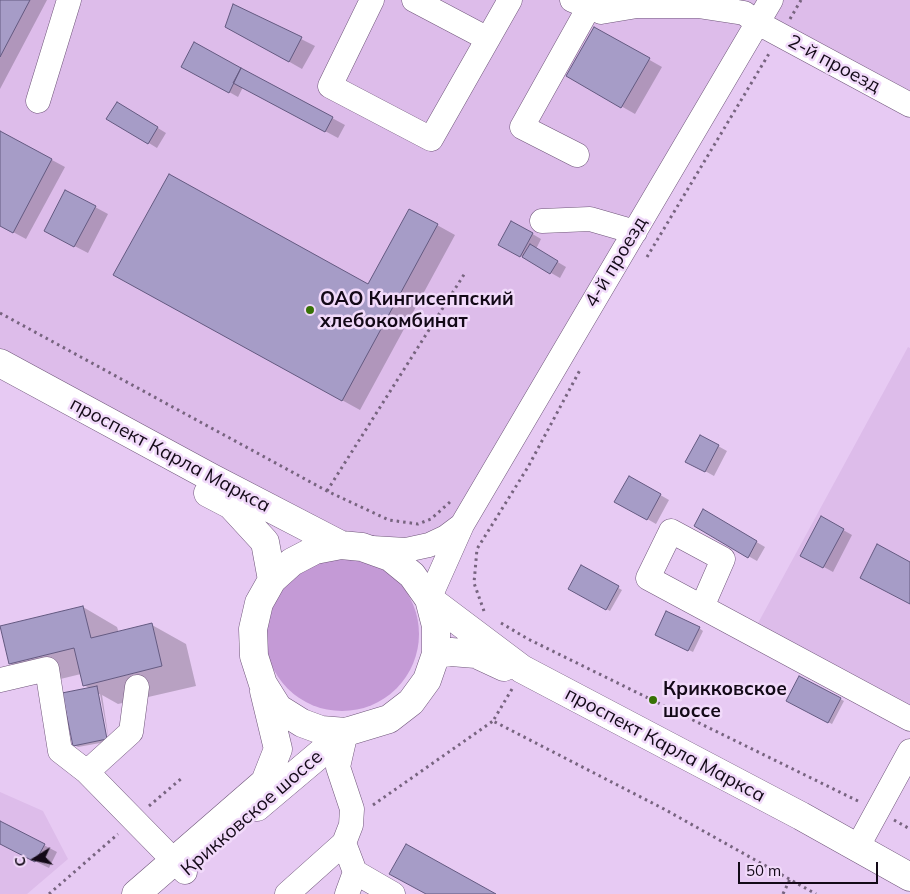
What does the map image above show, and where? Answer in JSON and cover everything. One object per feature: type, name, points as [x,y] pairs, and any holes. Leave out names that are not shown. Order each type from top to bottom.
[{"type":"main road","name":"проспект Карла Маркса","points":[[0,363],[212,478],[352,546],[390,557],[412,575],[429,599],[522,669],[910,878]]},
{"type":"main road","points":[[0,382],[231,505],[265,542],[272,580]]},
{"type":"main road","name":"проспект Карла Маркса","points":[[352,546],[315,550],[292,562],[272,580],[259,603],[253,629],[254,656],[262,684],[278,708],[302,723],[322,730],[346,732],[389,719],[411,702],[427,680],[436,654],[436,626],[429,599]]},
{"type":"main road","points":[[436,654],[451,652],[476,654],[521,676],[910,885]]},
{"type":"main road","points":[[136,894],[180,866],[265,782],[278,749],[262,684]]},
{"type":"main road","name":"Крикковское шоссе","points":[[159,894],[180,866],[346,732]]},
{"type":"street","points":[[38,101],[69,0]]},
{"type":"street","points":[[372,0],[330,86],[430,139],[510,0]]},
{"type":"street","points":[[414,0],[488,38]]},
{"type":"street","name":"4-й проезд","points":[[429,599],[462,525],[771,0]]},
{"type":"street","points":[[577,155],[522,127],[581,4]]},
{"type":"street","name":"2-й проезд","points":[[581,4],[601,12],[637,6],[698,6],[744,13],[758,23],[910,105]]},
{"type":"street","points":[[542,221],[590,219],[635,232]]},
{"type":"street","name":"4-й проезд","points":[[352,546],[406,550],[430,545],[446,537],[462,525]]},
{"type":"street","points":[[702,607],[910,719]]},
{"type":"street","points":[[0,680],[47,670],[60,751],[87,772],[180,866]]},
{"type":"street","points":[[87,772],[131,732],[137,687]]},
{"type":"street","points":[[346,732],[338,767],[352,809],[347,832],[351,883],[393,894]]},
{"type":"street","points":[[857,848],[910,751]]},
{"type":"street","points":[[286,894],[347,832]]},
{"type":"path","points":[[646,258],[801,0]]},
{"type":"path","points":[[327,491],[465,273]]},
{"type":"path","points":[[0,313],[327,491],[389,520],[406,524],[418,524],[431,519],[453,498]]},
{"type":"path","points":[[484,613],[474,583],[477,549],[528,467],[581,368]]},
{"type":"path","points":[[499,622],[537,643],[878,811],[910,829]]},
{"type":"path","points":[[347,832],[493,721],[521,676]]},
{"type":"path","points":[[493,721],[664,809],[816,894]]},
{"type":"path","points":[[49,894],[182,778]]},
{"type":"path","points":[[783,894],[790,879]]},
{"type":"shaded area","points":[[0,0],[910,0],[910,103],[758,23],[462,525],[390,557],[0,361]]},
{"type":"shaded area","points":[[908,347],[910,348],[910,721],[757,625]]},
{"type":"shaded area","points":[[342,557],[371,563],[385,570],[396,580],[406,591],[413,605],[419,634],[413,663],[406,677],[396,688],[385,698],[371,705],[342,711],[313,705],[299,698],[288,688],[278,677],[271,663],[265,634],[271,605],[278,591],[288,580],[299,570],[313,563]]},
{"type":"shaded area","points":[[0,792],[43,811],[68,859],[27,894],[0,894]]},
{"type":"building","points":[[0,0],[30,0],[0,57]]},
{"type":"building","points":[[233,4],[302,37],[289,62],[225,27]]},
{"type":"building","points":[[594,27],[650,58],[621,108],[566,76]]},
{"type":"building","points":[[194,42],[241,68],[229,93],[181,67]]},
{"type":"building","points":[[241,68],[333,117],[325,132],[233,83]]},
{"type":"building","points":[[117,102],[158,127],[148,144],[106,119]]},
{"type":"building","points":[[0,131],[52,159],[13,233],[0,226]]},
{"type":"building","points":[[169,174],[368,284],[409,209],[438,224],[342,401],[113,275]]},
{"type":"building","points":[[65,190],[96,206],[74,247],[44,231]]},
{"type":"building","points":[[511,221],[533,233],[520,257],[498,245]]},
{"type":"building","points":[[530,244],[558,261],[550,274],[522,257]]},
{"type":"building","points":[[700,435],[719,445],[705,472],[685,462]]},
{"type":"building","points":[[629,476],[661,494],[647,520],[614,502]]},
{"type":"building","points":[[703,509],[757,541],[748,558],[694,526]]},
{"type":"building","points":[[821,516],[844,529],[823,568],[800,556]]},
{"type":"building","points":[[877,544],[910,562],[910,604],[860,578]]},
{"type":"building","points":[[581,565],[619,586],[606,610],[568,589]]},
{"type":"building","points":[[83,606],[91,638],[152,623],[162,666],[83,686],[74,648],[9,664],[0,626]]},
{"type":"building","points":[[666,611],[700,627],[688,651],[655,635]]},
{"type":"building","points":[[799,676],[841,698],[828,723],[786,701]]},
{"type":"building","points":[[97,686],[107,739],[73,746],[62,693]]},
{"type":"building","points":[[0,821],[45,844],[35,862],[0,844]]},
{"type":"building","points":[[406,844],[496,894],[426,894],[389,874]]},
{"type":"place","name":"ОАО Кингисеппский хлебокомбинат","points":[[310,310]]},
{"type":"place","name":"Крикковское шоссе","points":[[653,700]]}]
